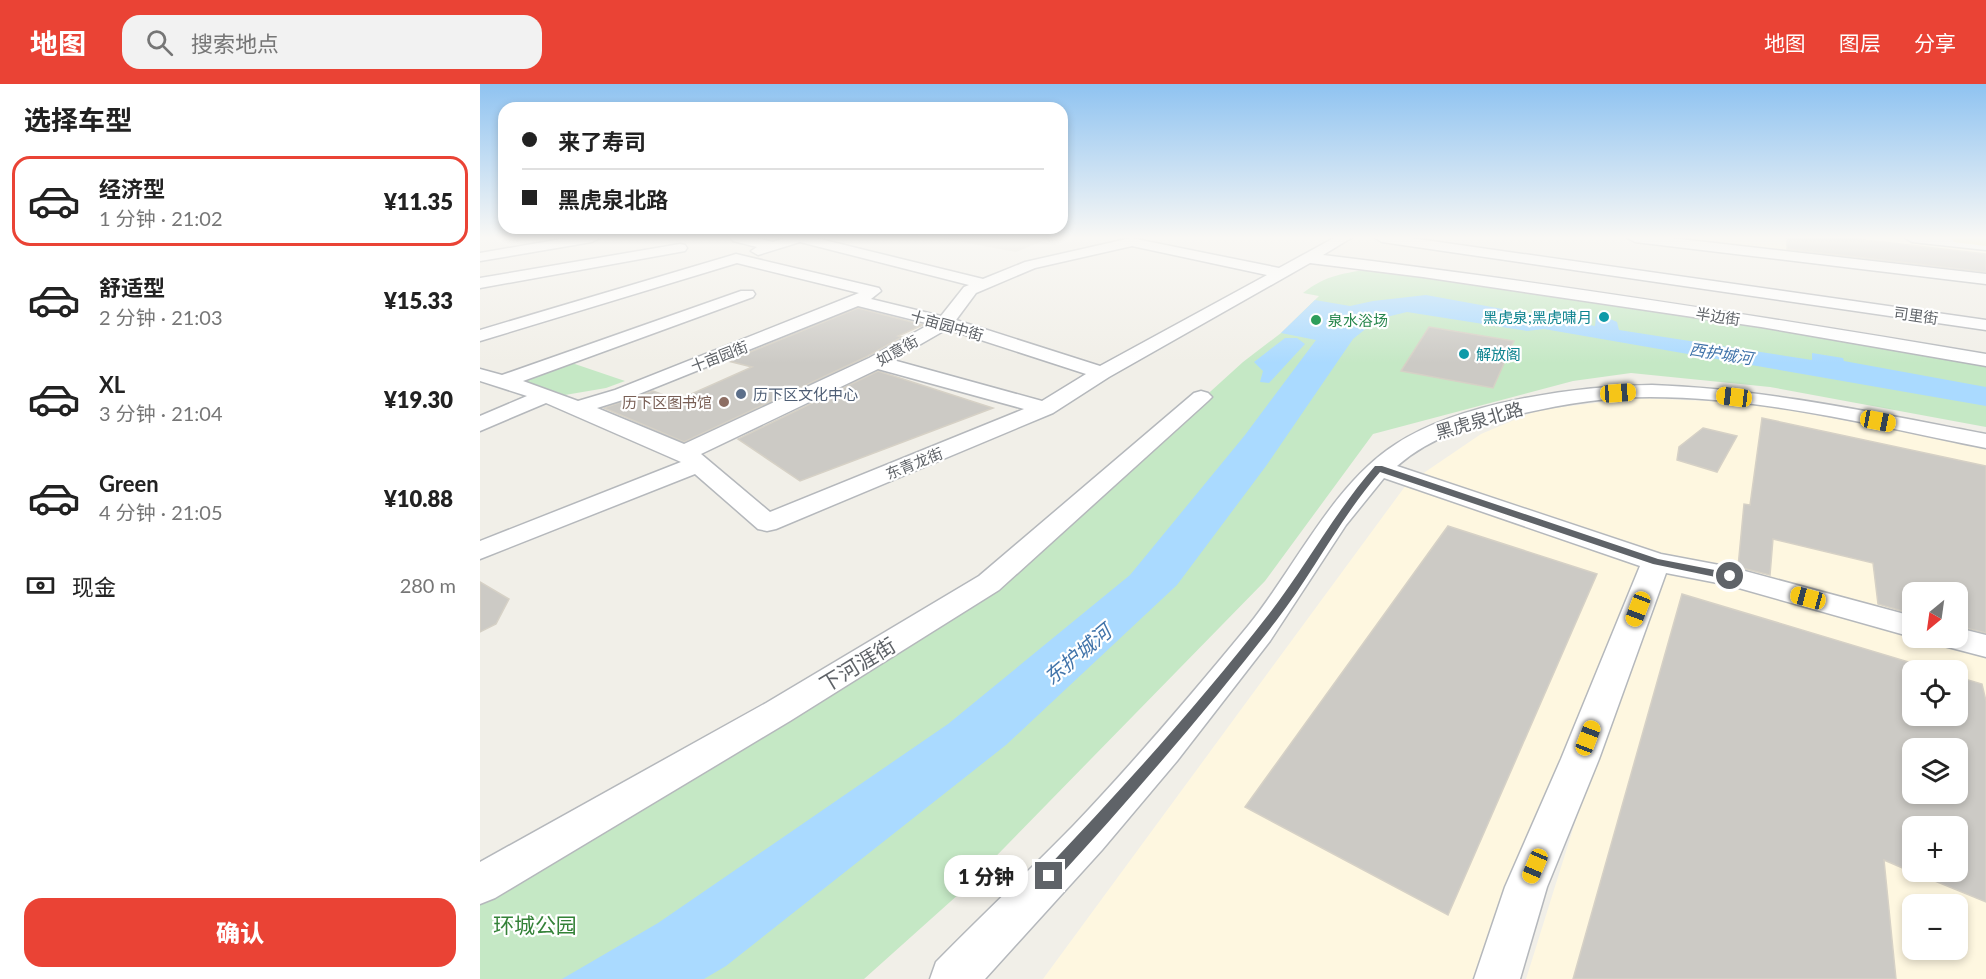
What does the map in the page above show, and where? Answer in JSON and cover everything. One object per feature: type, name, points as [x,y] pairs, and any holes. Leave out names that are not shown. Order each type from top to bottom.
[{"type":"street","points":[[480,283],[498,280]]},
{"type":"street","points":[[482,331],[660,280]]},
{"type":"street","points":[[826,280],[873,291],[857,301]]},
{"type":"street","points":[[968,280],[985,284]]},
{"type":"street","name":"如意街","points":[[480,551],[691,459],[876,362],[945,323],[970,290],[995,280]]},
{"type":"street","name":"东青龙街","points":[[480,375],[505,381],[579,407],[691,459],[767,523],[1045,408],[1102,373],[1268,280]]},
{"type":"street","name":"半边街","points":[[1476,280],[1761,322],[1986,360]]},
{"type":"street","name":"司里街","points":[[1671,280],[1986,325]]},
{"type":"street","points":[[505,381],[747,294]]},
{"type":"street","points":[[1761,322],[1762,294]]},
{"type":"street","name":"十亩园中街","points":[[857,301],[945,323],[1102,373]]},
{"type":"street","name":"十亩园街","points":[[579,407],[622,394],[857,301]]},
{"type":"street","points":[[876,362],[1045,408]]},
{"type":"street","name":"黑虎泉北路","points":[[953,979],[1130,791],[1273,616],[1359,490],[1378,468],[1399,450],[1431,432],[1469,418],[1532,404],[1601,394],[1650,391],[1712,394],[1778,402],[1986,441]]},
{"type":"street","points":[[480,424],[546,395]]},
{"type":"street","name":"下河涯街","points":[[480,884],[778,712],[989,583],[1201,397]]},
{"type":"street","points":[[1378,468],[1656,562],[1730,576],[1902,623]]},
{"type":"street","points":[[1497,979],[1526,887],[1580,759],[1656,562]]},
{"type":"street","points":[[1968,641],[1986,646]]},
{"type":"shaded area","points":[[1636,398],[1752,403],[1986,447],[1986,979],[1526,979],[1646,596],[1514,979],[1043,979],[1406,485],[1481,434],[1538,410]]},
{"type":"green space","name":"环城公园","points":[[1324,280],[1471,280],[1986,362],[1986,427],[1770,387],[1631,373],[1573,381],[1373,434],[1265,581],[960,893],[864,979],[480,979],[480,892],[996,586],[1243,362],[1281,333],[1319,296],[1303,293]]},
{"type":"green space","points":[[569,362],[625,381],[606,388],[565,395],[517,378]]},
{"type":"water","points":[[1426,295],[1595,326],[1596,317],[1608,318],[1617,322],[1619,330],[1812,360],[1812,353],[1843,358],[1844,361],[1986,387],[1986,406],[1544,329],[1527,331],[1407,312],[1378,319],[1353,339],[1266,466],[1177,585],[1006,745],[726,966],[704,979],[562,979],[658,923],[948,724],[1130,575],[1245,435],[1316,340],[1281,333],[1315,300],[1350,306]]},
{"type":"water","points":[[1285,338],[1297,338],[1305,344],[1269,383],[1260,382],[1263,371],[1254,362]]},
{"type":"building","points":[[858,308],[923,325],[898,336],[902,337],[866,357],[684,442],[604,408],[653,391],[678,400],[752,367],[728,361]]},
{"type":"building","name":"解放阁","points":[[1429,327],[1514,341],[1493,388],[1401,371]]},
{"type":"building","points":[[878,371],[993,408],[800,481],[738,439]]},
{"type":"building","points":[[1762,418],[1986,466],[1986,633],[1968,628],[1968,582],[1902,582],[1902,611],[1878,604],[1873,563],[1773,539],[1770,575],[1738,567],[1744,504],[1750,505]]},
{"type":"building","points":[[1703,428],[1737,436],[1717,472],[1677,460],[1679,447]]},
{"type":"building","points":[[1448,526],[1597,574],[1448,915],[1245,807]]},
{"type":"building","points":[[480,582],[509,599],[496,624],[480,632]]},
{"type":"building","points":[[1682,594],[1902,660],[1902,726],[1968,726],[1968,680],[1982,684],[1986,701],[1986,902],[1937,882],[1968,882],[1968,816],[1902,816],[1902,868],[1884,860],[1896,979],[1573,979]]},
{"type":"place","name":"黑虎泉;黑虎啸月","points":[[1604,317]]},
{"type":"place","name":"泉水浴场","points":[[1316,320]]},
{"type":"place","name":"解放阁","points":[[1464,354]]},
{"type":"place","name":"历下区文化中心","points":[[741,394]]},
{"type":"place","name":"历下区图书馆","points":[[724,402]]},
{"type":"route","points":[[1049,876],[1130,791],[1273,616],[1359,490],[1378,468],[1656,562],[1730,576]]},
{"type":"water label","name":"西护城河","points":[[1721,353]]},
{"type":"water label","name":"东护城河","points":[[1077,654]]}]
